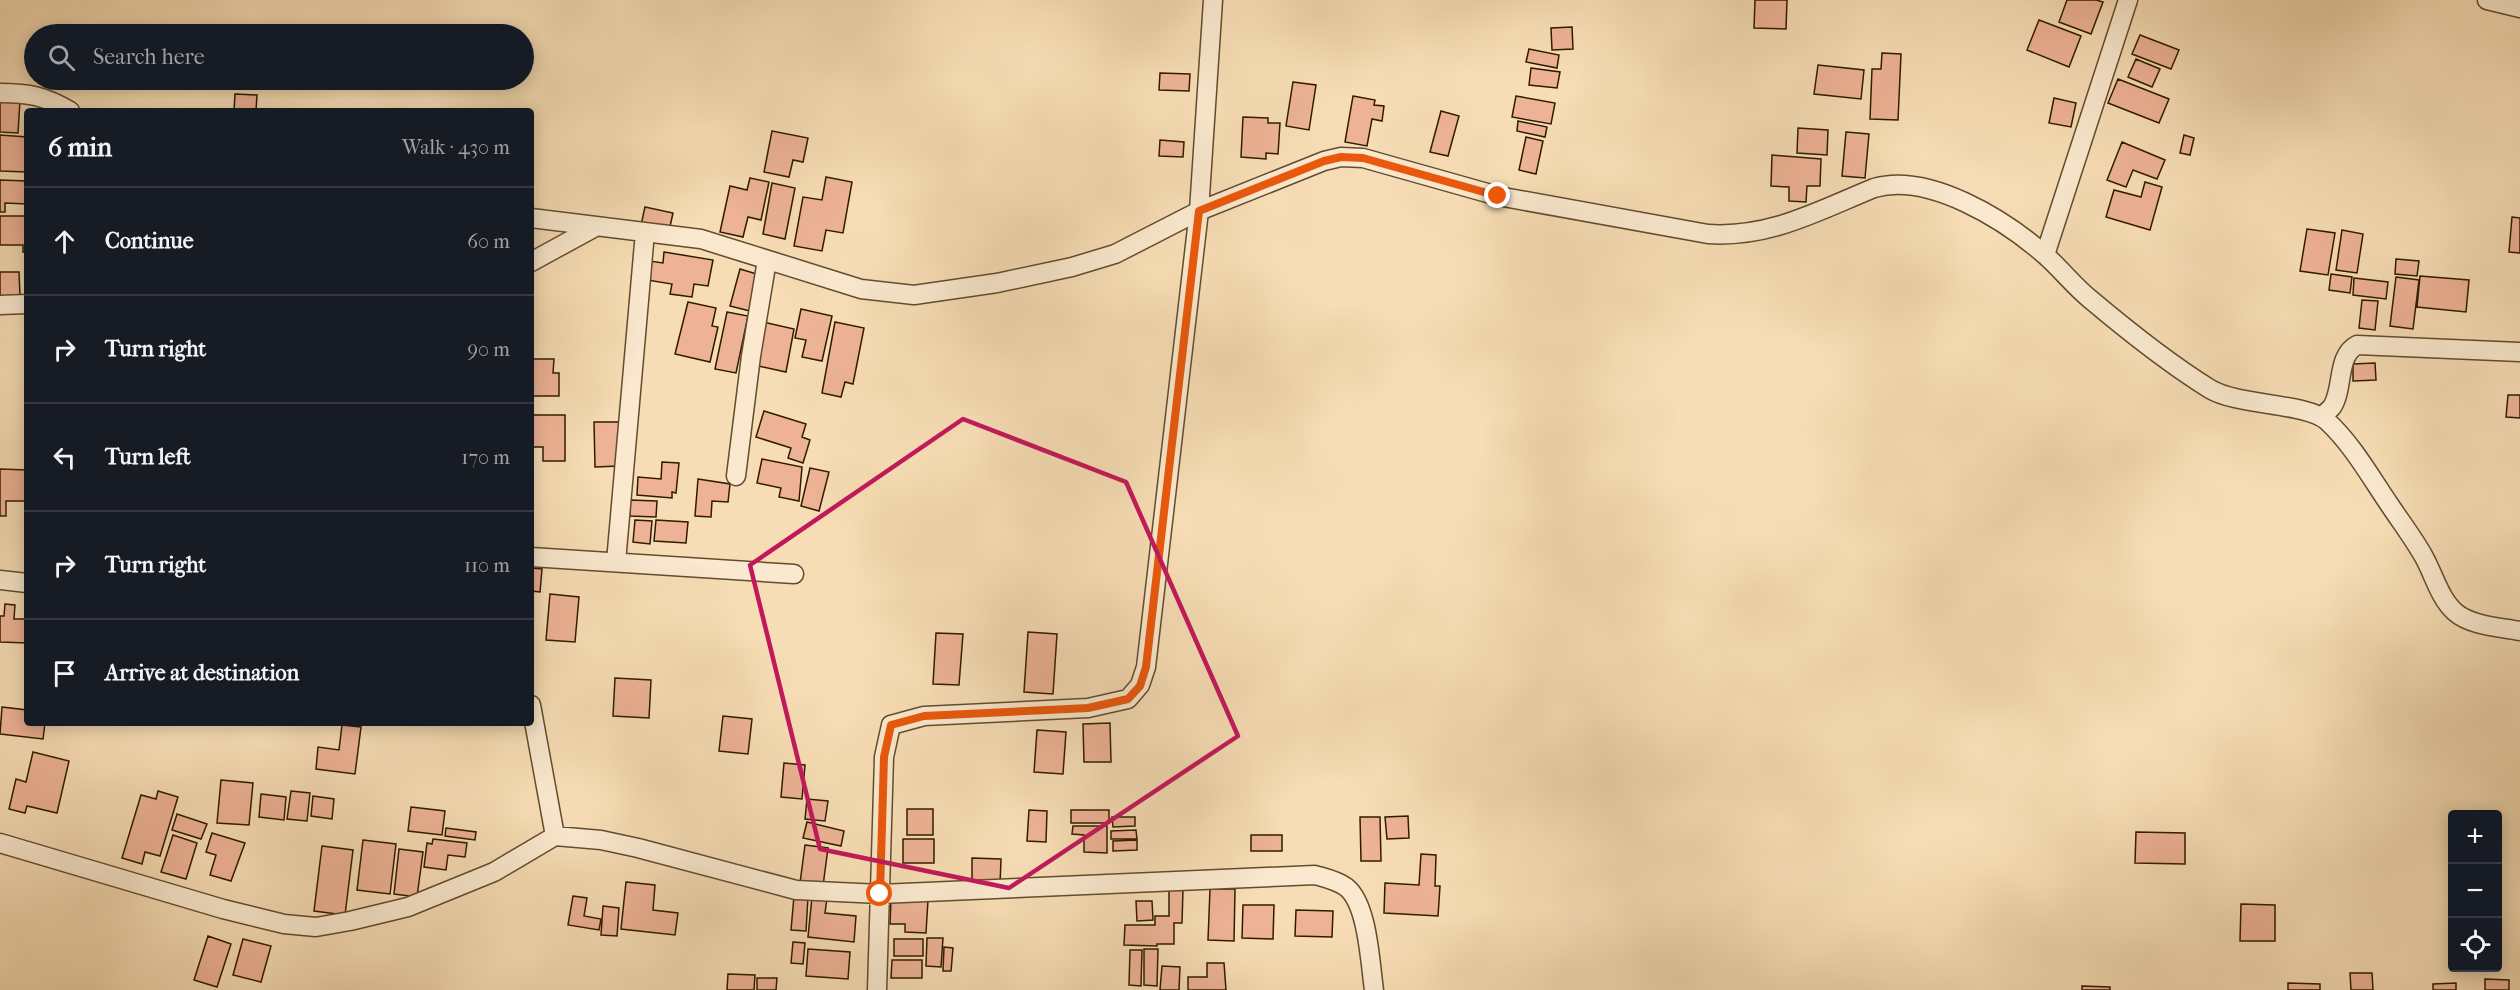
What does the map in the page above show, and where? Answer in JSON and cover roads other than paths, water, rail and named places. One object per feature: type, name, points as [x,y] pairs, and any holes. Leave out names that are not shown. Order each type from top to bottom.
[{"type":"street","points":[[877,990],[884,757],[891,725],[924,716],[1088,708],[1128,699],[1140,686],[1146,667],[1199,211],[1213,0]]},
{"type":"street","points":[[2045,255],[2128,0]]},
{"type":"street","points":[[2487,0],[2520,8]]},
{"type":"street","points":[[0,93],[19,93],[47,98],[65,108]]},
{"type":"street","points":[[534,218],[701,239],[861,289],[914,295],[997,283],[1072,267],[1115,254],[1199,211],[1324,161],[1341,157],[1363,158],[1498,196],[1708,234],[1727,235],[1770,230],[1874,188],[1887,184],[1905,184],[1949,196],[1996,218],[2045,255],[2089,298],[2176,366],[2213,391],[2321,417],[2356,455],[2424,556],[2443,597],[2456,612],[2480,623],[2520,631]]},
{"type":"street","points":[[534,260],[597,226]]},
{"type":"street","points":[[615,562],[645,232]]},
{"type":"street","points":[[736,476],[751,356],[767,260]]},
{"type":"street","points":[[0,305],[24,304]]},
{"type":"street","points":[[2321,417],[2332,408],[2345,359],[2351,348],[2357,345],[2520,352]]},
{"type":"street","points":[[534,556],[794,574]]},
{"type":"street","points":[[0,580],[24,584]]},
{"type":"street","points":[[534,726],[555,836]]},
{"type":"street","points":[[0,843],[223,909],[284,924],[316,927],[408,907],[494,872],[555,836],[601,840],[638,848],[796,890],[880,894],[1315,875],[1347,888],[1361,909],[1374,990]]}]
